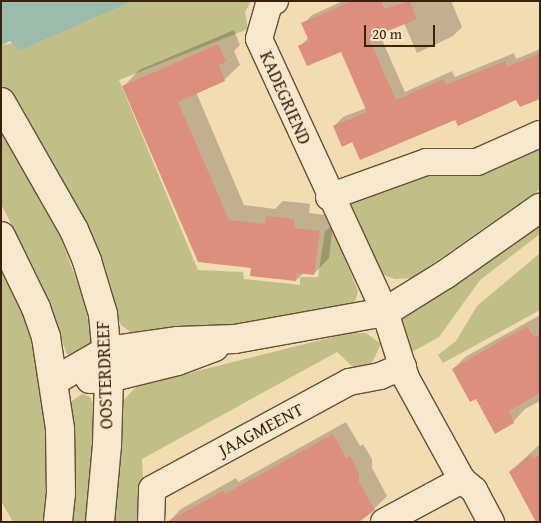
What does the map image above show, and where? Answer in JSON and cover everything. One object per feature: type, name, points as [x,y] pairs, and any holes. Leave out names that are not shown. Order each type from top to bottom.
[{"type":"main road","name":"OOSTERDREEF","points":[[1,102],[74,230],[87,261],[103,314],[109,378],[108,445],[100,522]]},
{"type":"main road","points":[[54,381],[106,351],[178,341],[235,339],[385,312],[446,274],[540,208]]},
{"type":"main road","points":[[1,236],[36,308],[46,337],[60,429],[61,493],[58,522]]},
{"type":"main road","points":[[54,381],[109,378],[177,361],[235,339]]},
{"type":"street","name":"KADEGRIEND","points":[[275,1],[269,4],[259,40],[329,197],[385,312]]},
{"type":"street","points":[[329,197],[426,162],[477,162],[540,134]]},
{"type":"street","points":[[385,312],[406,378],[462,480],[474,490],[491,522]]},
{"type":"street","name":"JAAGMEENT","points":[[151,522],[152,489],[349,382],[380,376],[403,366]]},
{"type":"street","points":[[384,522],[462,480]]},
{"type":"shaded area","points":[[1,1],[134,1],[20,50],[10,41],[1,46]]},
{"type":"shaded area","points":[[134,1],[251,1],[245,12],[248,29],[119,80],[198,270],[243,272],[244,279],[300,285],[300,277],[318,277],[325,231],[332,226],[358,291],[354,306],[143,341],[121,325],[1,84],[1,46],[80,24]]},
{"type":"shaded area","points":[[1,124],[49,206],[85,303],[93,349],[75,358],[67,354],[36,273],[1,204]]},
{"type":"shaded area","points":[[540,148],[540,189],[412,278],[395,279],[380,274],[348,204],[427,173]]},
{"type":"shaded area","points":[[540,222],[540,234],[480,280],[439,337],[410,353],[401,322],[405,313]]},
{"type":"shaded area","points":[[540,253],[540,310],[443,363],[438,355],[456,341],[477,306]]},
{"type":"shaded area","points":[[1,262],[44,361],[49,475],[44,522],[13,522],[1,501]]},
{"type":"shaded area","points":[[349,333],[366,333],[381,344],[370,367],[357,371],[337,352],[142,459],[143,481],[155,522],[112,522],[119,405],[137,386]]},
{"type":"shaded area","points":[[82,394],[89,396],[95,406],[92,522],[66,522],[66,405]]},
{"type":"building","points":[[353,1],[381,1],[384,9],[410,1],[417,19],[369,39],[396,100],[443,79],[446,85],[505,61],[507,67],[540,53],[540,99],[520,107],[516,100],[458,126],[455,120],[360,160],[352,142],[342,147],[333,126],[367,112],[341,52],[307,66],[298,46],[309,41],[301,23]]},
{"type":"building","points":[[218,44],[226,62],[219,65],[225,81],[178,102],[229,220],[265,224],[266,216],[287,218],[295,220],[294,228],[320,231],[314,275],[297,273],[296,281],[250,276],[251,268],[198,262],[122,86]]},
{"type":"building","points":[[527,326],[534,337],[540,334],[540,393],[509,411],[514,423],[495,434],[476,399],[470,402],[452,369]]},
{"type":"building","points":[[333,434],[346,458],[350,456],[359,473],[359,482],[375,510],[359,522],[167,522],[223,491],[225,494]]},
{"type":"building","points":[[531,454],[533,458],[540,454],[540,522],[536,522],[509,472]]}]
